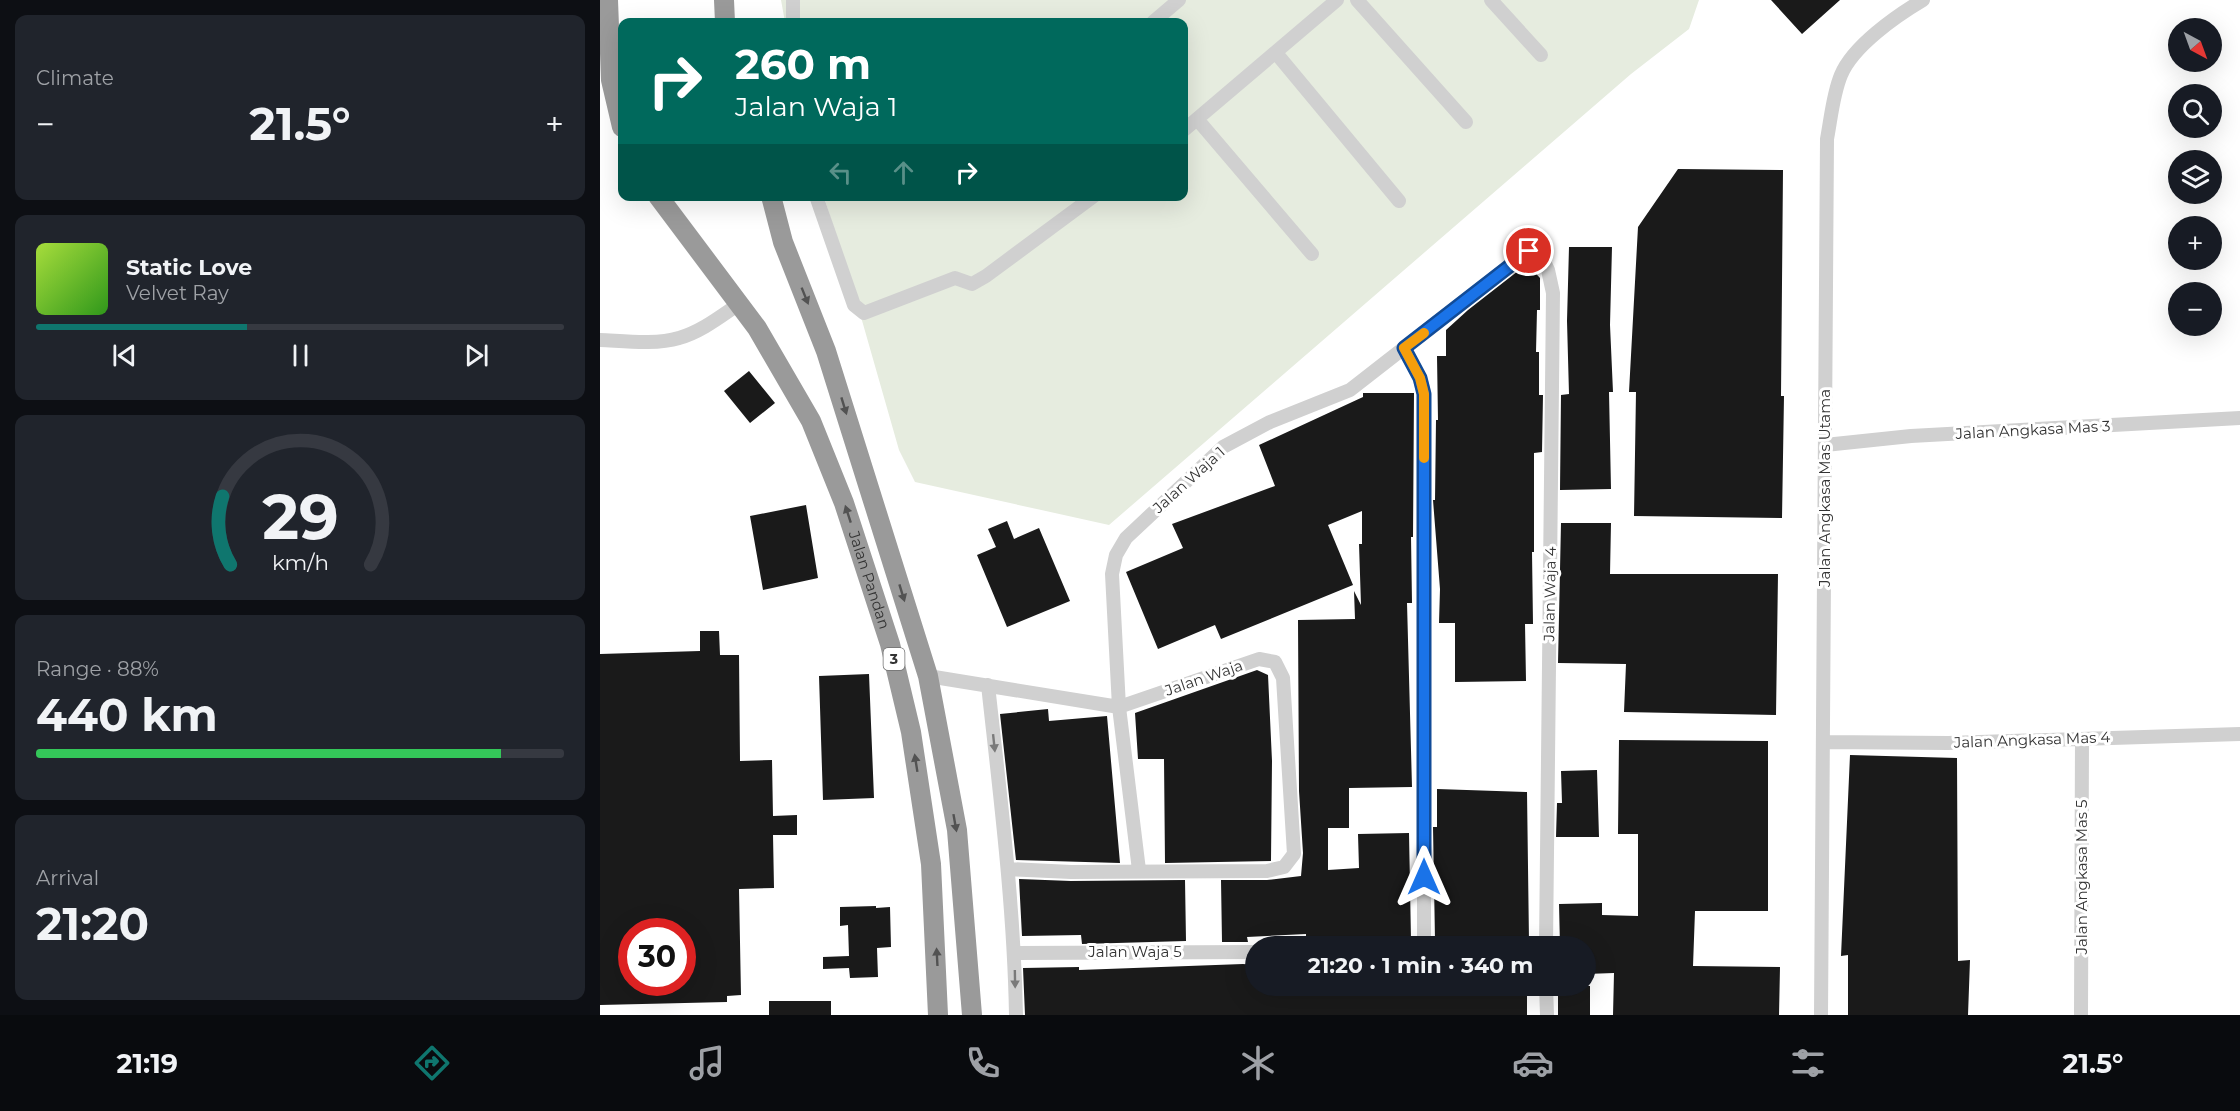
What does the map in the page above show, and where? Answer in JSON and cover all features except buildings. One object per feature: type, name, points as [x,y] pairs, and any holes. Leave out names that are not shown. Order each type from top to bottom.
[{"type":"highway","points":[[608,0],[611,80],[618,110]]},
{"type":"highway","points":[[724,0],[724,18]]},
{"type":"highway","points":[[611,80],[618,96]]},
{"type":"highway","name":"Jalan Pandan","points":[[662,201],[757,328],[811,420],[844,503],[890,644],[911,732],[931,864],[938,1015]]},
{"type":"highway","points":[[677,201],[679,210],[704,258]]},
{"type":"highway","points":[[764,201],[783,242]]},
{"type":"highway","name":"Jalan Pandan","points":[[772,201],[783,242],[826,351],[928,676],[957,830],[972,1015]]},
{"type":"street","points":[[793,0],[793,18]]},
{"type":"street","points":[[1157,18],[1179,0]]},
{"type":"street","points":[[1188,127],[1337,0]]},
{"type":"street","points":[[1357,0],[1466,122]]},
{"type":"street","points":[[1492,0],[1541,55]]},
{"type":"street","name":"Jalan Angkasa Mas Utama","points":[[1821,1015],[1827,139],[1839,82],[1850,58],[1885,27],[1923,0]]},
{"type":"street","points":[[1276,53],[1399,201]]},
{"type":"street","points":[[1197,119],[1312,254]]},
{"type":"street","points":[[818,201],[854,305],[864,313],[955,278],[972,284],[1087,201]]},
{"type":"street","name":"Jalan Waja 1","points":[[1139,870],[1119,707],[1112,574],[1116,555],[1126,538],[1223,447],[1270,422],[1350,390],[1536,245]]},
{"type":"street","name":"Jalan Waja 4","points":[[1536,245],[1548,270],[1553,293],[1546,936]]},
{"type":"street","points":[[600,340],[640,342],[678,339],[707,325],[739,304]]},
{"type":"street","points":[[1404,348],[1420,378],[1424,394],[1424,936]]},
{"type":"street","name":"Jalan Angkasa Mas 3","points":[[1826,445],[1911,436],[2240,418]]},
{"type":"street","name":"Jalan Waja","points":[[928,676],[1119,707],[1259,659],[1275,662],[1283,678],[1294,854],[1284,867],[1267,871],[1139,870]]},
{"type":"street","points":[[988,685],[1008,869],[1015,953],[1016,1015]]},
{"type":"street","name":"Jalan Angkasa Mas 4","points":[[1823,742],[1948,743],[2240,734]]},
{"type":"street","name":"Jalan Angkasa Mas 5","points":[[2081,1015],[2082,739]]},
{"type":"street","points":[[1008,869],[1071,872],[1139,870]]},
{"type":"street","name":"Jalan Waja 5","points":[[1015,953],[1245,952]]},
{"type":"street","points":[[1546,996],[1546,1015]]},
{"type":"shaded area","points":[[781,0],[1699,0],[1689,29],[1631,74],[1109,525],[915,482],[899,450],[825,201],[1188,201],[1188,18],[784,18]]},
{"type":"slow traffic","points":[[1424,333],[1404,348],[1420,378],[1424,394],[1424,458]]},
{"type":"route","points":[[1424,877],[1424,394],[1420,378],[1404,348],[1529,251]]}]
